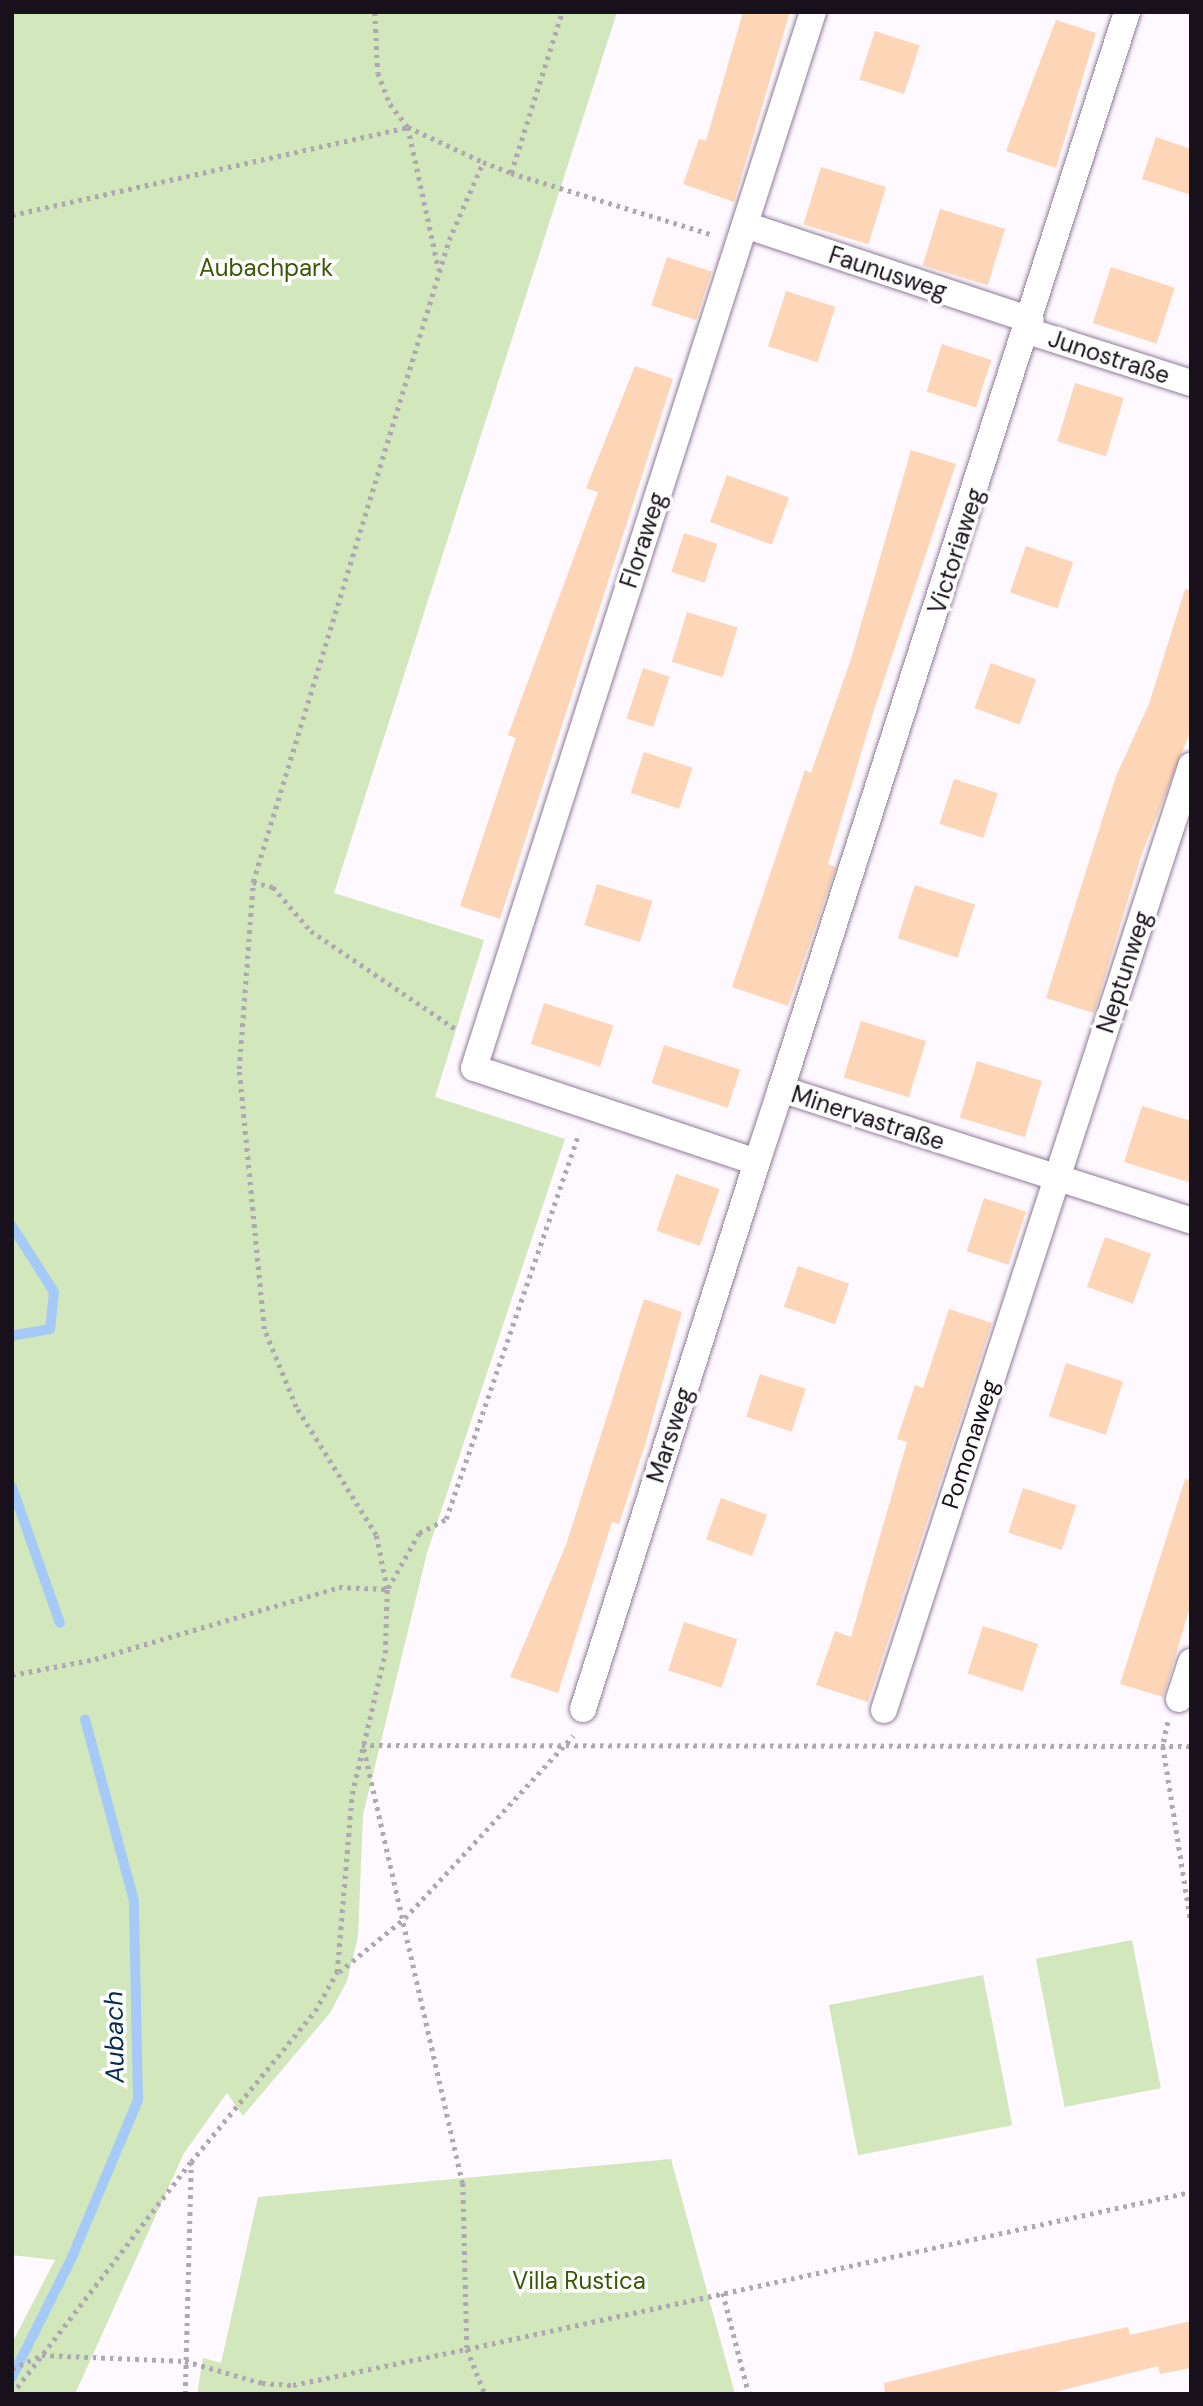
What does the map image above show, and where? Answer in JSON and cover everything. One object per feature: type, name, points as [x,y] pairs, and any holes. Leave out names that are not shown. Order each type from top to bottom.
[{"type":"street","name":"Floraweg","points":[[477,1057],[813,12]]},
{"type":"street","name":"Victoriaweg","points":[[781,1089],[1128,12]]},
{"type":"street","name":"Faunusweg","points":[[742,234],[1029,326]]},
{"type":"street","name":"Junostraße","points":[[1029,326],[1191,383]]},
{"type":"street","name":"Neptunweg","points":[[1057,1178],[1191,766]]},
{"type":"street","points":[[477,1057],[588,1106],[757,1162]]},
{"type":"street","name":"Minervastraße","points":[[757,1162],[781,1089],[1191,1221]]},
{"type":"street","name":"Marsweg","points":[[583,1709],[757,1162]]},
{"type":"street","name":"Pomonaweg","points":[[884,1710],[1057,1178]]},
{"type":"street","points":[[1179,1699],[1191,1662]]},
{"type":"path","points":[[375,12],[378,73],[408,127],[439,271]]},
{"type":"path","points":[[511,173],[562,12]]},
{"type":"path","points":[[12,215],[408,127],[511,173],[742,234]]},
{"type":"path","points":[[12,2394],[191,2162],[315,2011],[337,1972],[344,1947],[346,1834],[362,1745],[385,1653],[387,1588],[376,1535],[290,1396],[264,1329],[239,1069],[253,882],[439,271],[483,162]]},
{"type":"path","points":[[253,882],[272,887],[312,931],[477,1057]]},
{"type":"path","points":[[387,1588],[419,1533],[446,1519],[588,1106]]},
{"type":"path","points":[[12,1675],[94,1659],[339,1587],[387,1588]]},
{"type":"path","points":[[1179,1699],[1163,1746],[1191,1922]]},
{"type":"path","points":[[337,1972],[405,1918],[570,1745],[583,1709]]},
{"type":"path","points":[[362,1745],[1191,1746]]},
{"type":"path","points":[[362,1745],[405,1918],[463,2183],[467,2349],[485,2394]]},
{"type":"path","points":[[185,2394],[191,2162]]},
{"type":"path","points":[[12,2369],[42,2355],[185,2361],[262,2383],[293,2385],[1191,2192]]},
{"type":"path","points":[[723,2293],[749,2394]]},
{"type":"green space","name":"Aubachpark","points":[[12,12],[617,12],[334,893],[484,940],[435,1097],[565,1139],[427,1553],[363,1815],[358,1937],[347,1981],[330,2013],[243,2116],[227,2093],[184,2153],[75,2394],[12,2394],[12,2343],[55,2260],[12,2255]]},
{"type":"green space","points":[[1132,1940],[1161,2088],[1065,2107],[1036,1959]]},
{"type":"green space","points":[[983,1975],[1012,2125],[858,2155],[829,2005]]},
{"type":"green space","name":"Villa Rustica","points":[[671,2159],[735,2394],[197,2394],[203,2358],[221,2363],[258,2197]]},
{"type":"building","points":[[743,12],[790,12],[734,202],[683,184],[699,139],[706,141]]},
{"type":"building","points":[[1056,20],[1096,33],[1056,168],[1006,151]]},
{"type":"building","points":[[875,31],[920,46],[904,94],[859,80]]},
{"type":"building","points":[[1156,137],[1191,149],[1191,195],[1142,179]]},
{"type":"building","points":[[821,167],[886,187],[868,244],[803,224]]},
{"type":"building","points":[[940,209],[1005,229],[988,285],[923,265]]},
{"type":"building","points":[[667,257],[712,272],[696,320],[651,306]]},
{"type":"building","points":[[1111,267],[1175,288],[1156,344],[1093,323]]},
{"type":"building","points":[[786,291],[835,307],[818,362],[768,346]]},
{"type":"building","points":[[942,344],[991,360],[976,408],[927,392]]},
{"type":"building","points":[[635,366],[673,379],[500,919],[460,906],[516,738],[508,735],[598,492],[586,488]]},
{"type":"building","points":[[1075,383],[1124,398],[1106,456],[1057,441]]},
{"type":"building","points":[[911,450],[956,464],[874,710],[828,864],[836,867],[788,1006],[732,987],[805,770],[811,773],[851,659]]},
{"type":"building","points":[[727,475],[789,498],[772,545],[710,522]]},
{"type":"building","points":[[684,533],[717,544],[705,583],[671,572]]},
{"type":"building","points":[[1026,546],[1073,562],[1057,609],[1010,592]]},
{"type":"building","points":[[1185,589],[1191,590],[1191,730],[1141,856],[1094,1013],[1046,998],[1116,776],[1149,704]]},
{"type":"building","points":[[687,612],[738,627],[722,677],[672,662]]},
{"type":"building","points":[[991,663],[1036,679],[1020,725],[975,708]]},
{"type":"building","points":[[643,668],[670,677],[653,727],[627,718]]},
{"type":"building","points":[[644,752],[693,768],[679,809],[631,793]]},
{"type":"building","points":[[954,779],[998,793],[983,838],[939,824]]},
{"type":"building","points":[[597,884],[652,901],[640,942],[584,925]]},
{"type":"building","points":[[915,885],[975,904],[958,958],[898,938]]},
{"type":"building","points":[[544,1003],[613,1026],[600,1066],[531,1044]]},
{"type":"building","points":[[861,1021],[926,1041],[909,1097],[844,1077]]},
{"type":"building","points":[[664,1045],[740,1070],[728,1108],[652,1083]]},
{"type":"building","points":[[977,1061],[1042,1081],[1025,1137],[960,1117]]},
{"type":"building","points":[[1142,1106],[1191,1121],[1191,1183],[1124,1162]]},
{"type":"building","points":[[676,1174],[719,1189],[700,1246],[656,1231]]},
{"type":"building","points":[[984,1198],[1026,1212],[1009,1265],[967,1251]]},
{"type":"building","points":[[1105,1237],[1151,1254],[1133,1304],[1087,1287]]},
{"type":"building","points":[[798,1266],[849,1284],[835,1324],[784,1307]]},
{"type":"building","points":[[644,1299],[682,1312],[646,1442],[619,1524],[612,1522],[558,1693],[510,1677],[566,1545]]},
{"type":"building","points":[[949,1309],[992,1323],[868,1702],[816,1685],[835,1631],[851,1637],[907,1442],[897,1439],[915,1385],[923,1388]]},
{"type":"building","points":[[1066,1363],[1123,1382],[1106,1435],[1049,1416]]},
{"type":"building","points":[[760,1374],[806,1389],[792,1432],[746,1417]]},
{"type":"building","points":[[1185,1479],[1191,1480],[1191,1604],[1163,1697],[1120,1684]]},
{"type":"building","points":[[1023,1488],[1076,1505],[1062,1550],[1008,1533]]},
{"type":"building","points":[[721,1498],[767,1515],[752,1556],[706,1539]]},
{"type":"building","points":[[684,1622],[737,1639],[721,1688],[668,1671]]},
{"type":"building","points":[[983,1626],[1038,1644],[1023,1691],[968,1674]]},
{"type":"building","points":[[1191,2321],[1191,2368],[1160,2374],[1158,2366],[1047,2394],[885,2394],[884,2383],[982,2359],[1128,2327],[1130,2335]]},
{"type":"waterway","name":"Aubach","points":[[12,1226],[54,1292],[50,1329],[12,1336]]},
{"type":"waterway","name":"Aubach","points":[[12,1487],[60,1623]]},
{"type":"waterway","name":"Aubach","points":[[12,2377],[72,2257],[138,2100],[134,1901],[85,1719]]}]
